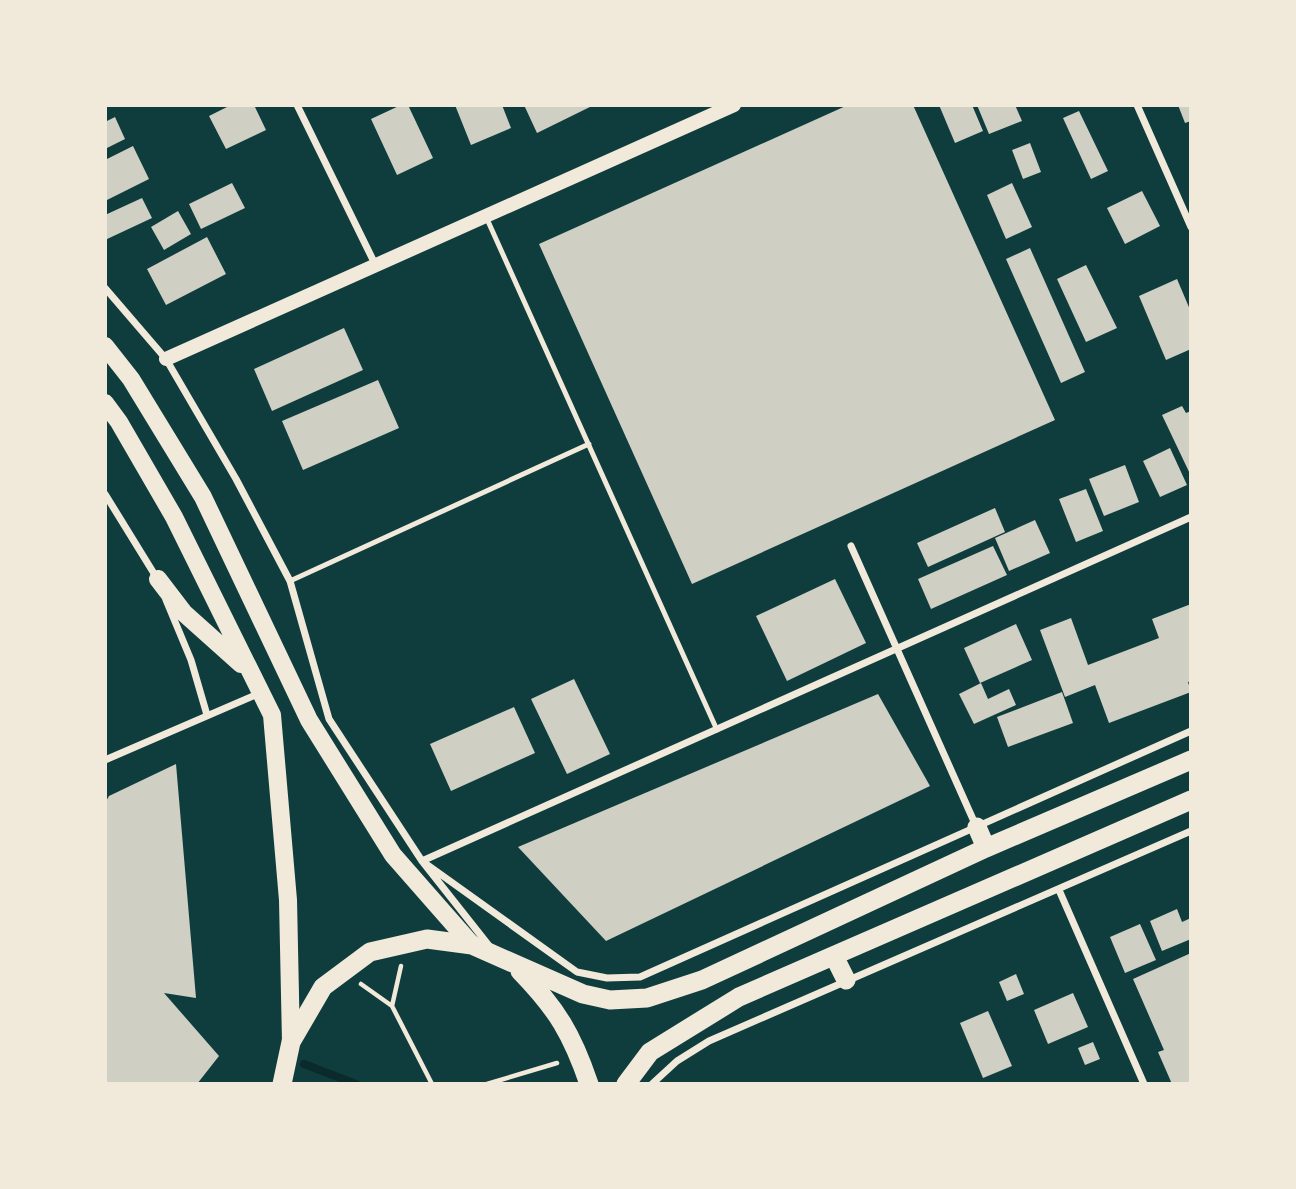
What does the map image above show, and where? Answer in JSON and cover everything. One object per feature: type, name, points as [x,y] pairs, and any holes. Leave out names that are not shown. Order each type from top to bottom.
[{"type":"highway","points":[[281,1083],[291,1042],[323,987],[370,952],[427,939],[472,945],[583,994],[610,1000],[648,998],[702,980],[986,848],[1191,760]]},
{"type":"highway","points":[[626,1084],[650,1052],[739,997],[1191,800]]},
{"type":"highway","points":[[976,827],[986,848]]},
{"type":"highway","points":[[834,956],[846,980]]},
{"type":"highway","points":[[505,959],[549,1001],[576,1046],[589,1084]]},
{"type":"main road","points":[[166,359],[734,105]]},
{"type":"main road","points":[[105,346],[131,379],[203,497],[309,720],[393,855],[472,945]]},
{"type":"main road","points":[[105,403],[119,422],[174,517],[272,715],[288,901],[291,1042]]},
{"type":"main road","points":[[158,579],[184,613],[249,671]]},
{"type":"street","points":[[298,105],[374,264]]},
{"type":"street","points":[[1138,105],[1191,227]]},
{"type":"street","points":[[105,288],[166,359],[236,479],[290,581],[329,719],[422,860],[505,959]]},
{"type":"street","points":[[105,494],[158,579],[191,660],[207,715]]},
{"type":"street","points":[[422,860],[1191,517]]},
{"type":"street","points":[[851,546],[976,827]]},
{"type":"street","points":[[105,760],[260,693]]},
{"type":"street","points":[[422,860],[577,972],[607,978],[640,978],[1191,731]]},
{"type":"street","points":[[652,1084],[677,1061],[709,1041],[1191,831]]},
{"type":"street","points":[[1059,890],[1144,1084]]},
{"type":"lane","points":[[485,215],[717,730]]},
{"type":"lane","points":[[290,581],[589,444]]},
{"type":"path","points":[[323,987],[358,982],[392,1006],[432,1084]]},
{"type":"path","points":[[487,1084],[558,1063],[576,1046]]},
{"type":"building","points":[[231,105],[254,105],[266,130],[226,149],[209,116]]},
{"type":"building","points":[[401,105],[408,105],[433,158],[397,175],[371,119]]},
{"type":"building","points":[[455,105],[502,105],[511,128],[471,145]]},
{"type":"building","points":[[524,105],[594,105],[537,133]]},
{"type":"building","points":[[848,105],[913,105],[1055,420],[692,584],[539,244]]},
{"type":"building","points":[[939,105],[972,105],[983,131],[955,143]]},
{"type":"building","points":[[977,105],[1015,105],[1022,121],[989,134]]},
{"type":"building","points":[[1178,105],[1191,105],[1191,121],[1185,123]]},
{"type":"building","points":[[1079,111],[1108,171],[1091,179],[1063,118]]},
{"type":"building","points":[[115,117],[125,139],[105,149],[105,122]]},
{"type":"building","points":[[1030,143],[1041,172],[1023,179],[1012,150]]},
{"type":"building","points":[[133,146],[149,179],[105,201],[105,160]]},
{"type":"building","points":[[232,183],[245,208],[201,229],[189,204]]},
{"type":"building","points":[[1012,183],[1032,227],[1006,239],[987,195]]},
{"type":"building","points":[[1142,191],[1160,226],[1125,244],[1107,208]]},
{"type":"building","points":[[142,198],[152,218],[105,240],[105,215]]},
{"type":"building","points":[[178,211],[191,234],[164,250],[151,227]]},
{"type":"building","points":[[207,237],[226,274],[166,305],[147,269]]},
{"type":"building","points":[[1030,248],[1085,372],[1061,383],[1006,259]]},
{"type":"building","points":[[1086,265],[1117,328],[1086,342],[1057,279]]},
{"type":"building","points":[[1177,279],[1191,312],[1191,349],[1166,360],[1139,296]]},
{"type":"building","points":[[344,328],[363,370],[272,411],[254,369]]},
{"type":"building","points":[[378,380],[399,428],[303,470],[282,421]]},
{"type":"building","points":[[1182,406],[1186,413],[1191,411],[1191,476],[1162,415]]},
{"type":"building","points":[[1170,448],[1187,485],[1160,497],[1143,461]]},
{"type":"building","points":[[1125,465],[1139,502],[1104,516],[1089,479]]},
{"type":"building","points":[[1086,489],[1103,531],[1076,542],[1059,499]]},
{"type":"building","points":[[995,508],[1005,532],[928,567],[917,543]]},
{"type":"building","points":[[1035,520],[1050,553],[1009,571],[995,538]]},
{"type":"building","points":[[993,546],[1007,575],[931,609],[918,579]]},
{"type":"building","points":[[835,579],[866,643],[787,681],[756,616]]},
{"type":"building","points":[[1191,604],[1191,681],[1188,682],[1191,692],[1109,723],[1095,685],[1065,697],[1040,630],[1071,618],[1088,665],[1159,638],[1152,619]]},
{"type":"building","points":[[1016,624],[1032,660],[980,683],[964,648]]},
{"type":"building","points":[[574,679],[610,754],[567,774],[531,699]]},
{"type":"building","points":[[981,683],[988,699],[1009,689],[1016,705],[974,724],[959,694]]},
{"type":"building","points":[[1062,692],[1073,723],[1008,747],[997,717]]},
{"type":"building","points":[[878,694],[930,786],[606,941],[518,847]]},
{"type":"building","points":[[514,707],[535,753],[451,791],[430,744]]},
{"type":"building","points":[[176,764],[196,998],[164,993],[219,1056],[197,1084],[105,1084],[105,803],[109,796]]},
{"type":"building","points":[[1177,909],[1182,922],[1191,918],[1191,939],[1162,951],[1150,921]]},
{"type":"building","points":[[1140,924],[1156,960],[1125,973],[1110,937]]},
{"type":"building","points":[[1191,953],[1191,1084],[1172,1084],[1158,1052],[1164,1050],[1133,979]]},
{"type":"building","points":[[1016,974],[1024,994],[1007,1001],[999,982]]},
{"type":"building","points":[[1073,993],[1088,1027],[1048,1044],[1034,1010]]},
{"type":"building","points":[[988,1011],[1012,1066],[983,1078],[960,1023]]},
{"type":"building","points":[[1093,1042],[1100,1059],[1085,1065],[1078,1048]]},
{"type":"waterway","points":[[304,1064],[356,1084]]}]
